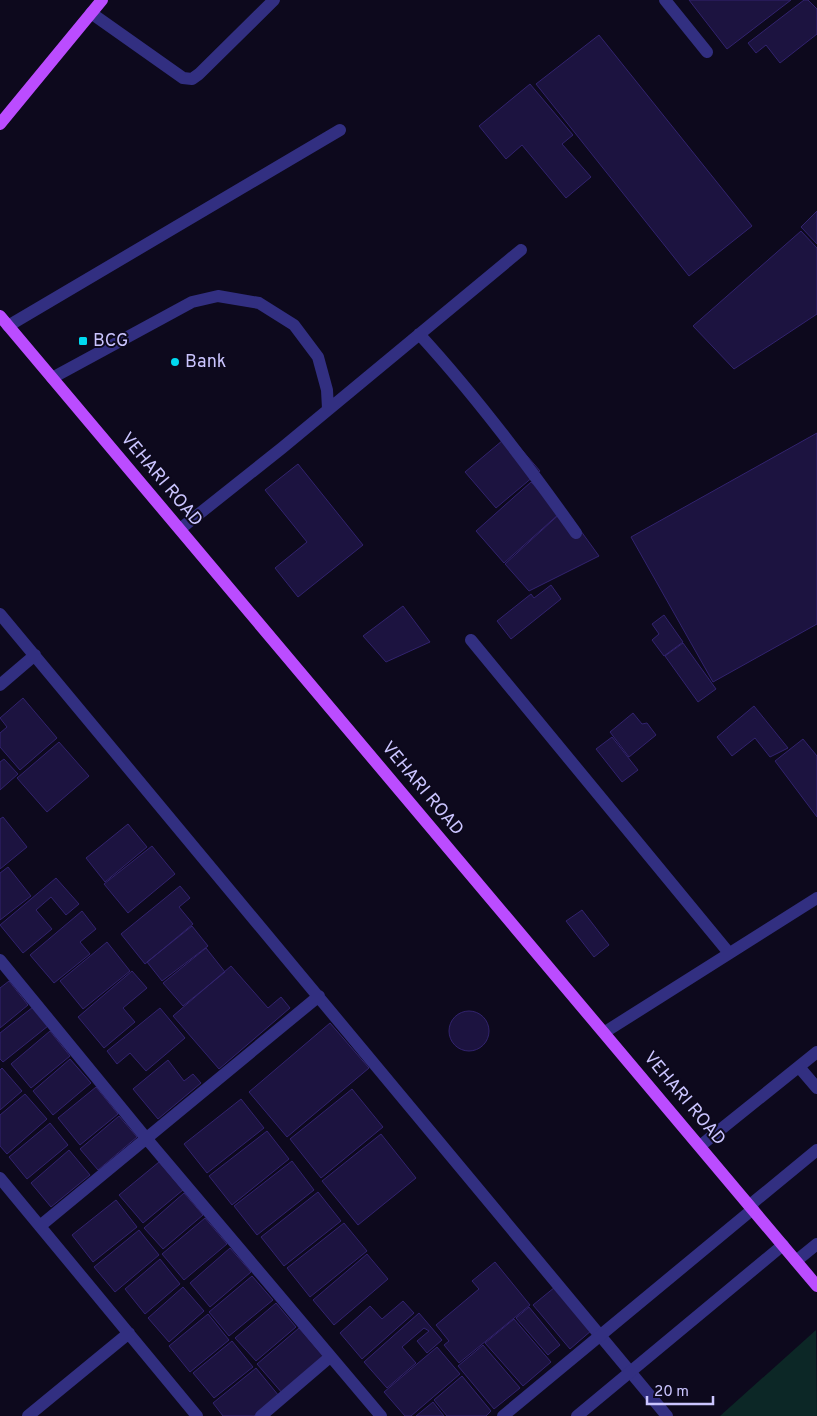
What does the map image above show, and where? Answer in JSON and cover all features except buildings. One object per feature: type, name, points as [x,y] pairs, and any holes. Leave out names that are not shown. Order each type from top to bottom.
[{"type":"main road","points":[[0,124],[102,0]]},
{"type":"main road","name":"VEHARI ROAD","points":[[4,321],[817,1286]]},
{"type":"street","points":[[91,13],[183,78],[192,79],[274,0]]},
{"type":"street","points":[[665,0],[707,52]]},
{"type":"street","points":[[4,321],[340,130]]},
{"type":"street","points":[[180,529],[521,250]]},
{"type":"street","points":[[52,378],[192,302],[218,296],[259,304],[294,325],[318,357],[327,390],[328,409]]},
{"type":"street","points":[[419,334],[445,362],[514,447],[576,533]]},
{"type":"street","points":[[0,614],[667,1416]]},
{"type":"street","points":[[471,640],[729,953]]},
{"type":"street","points":[[0,685],[35,655]]},
{"type":"street","points":[[604,1032],[817,898]]},
{"type":"street","points":[[0,960],[146,1138],[380,1416]]},
{"type":"street","points":[[40,1226],[319,996]]},
{"type":"street","points":[[700,1146],[817,1052]]},
{"type":"street","points":[[799,1067],[817,1088]]},
{"type":"street","points":[[503,1416],[601,1336],[817,1150]]},
{"type":"street","points":[[0,1178],[197,1416]]},
{"type":"street","points":[[796,1260],[817,1244]]},
{"type":"street","points":[[577,1416],[783,1246]]},
{"type":"street","points":[[28,1416],[129,1333]]},
{"type":"street","points":[[261,1416],[330,1357]]},
{"type":"green space","points":[[816,1330],[817,1416],[720,1416]]},
{"type":"place","name":"BCG","points":[[83,341]]},
{"type":"place","name":"Bank","points":[[175,362]]}]
